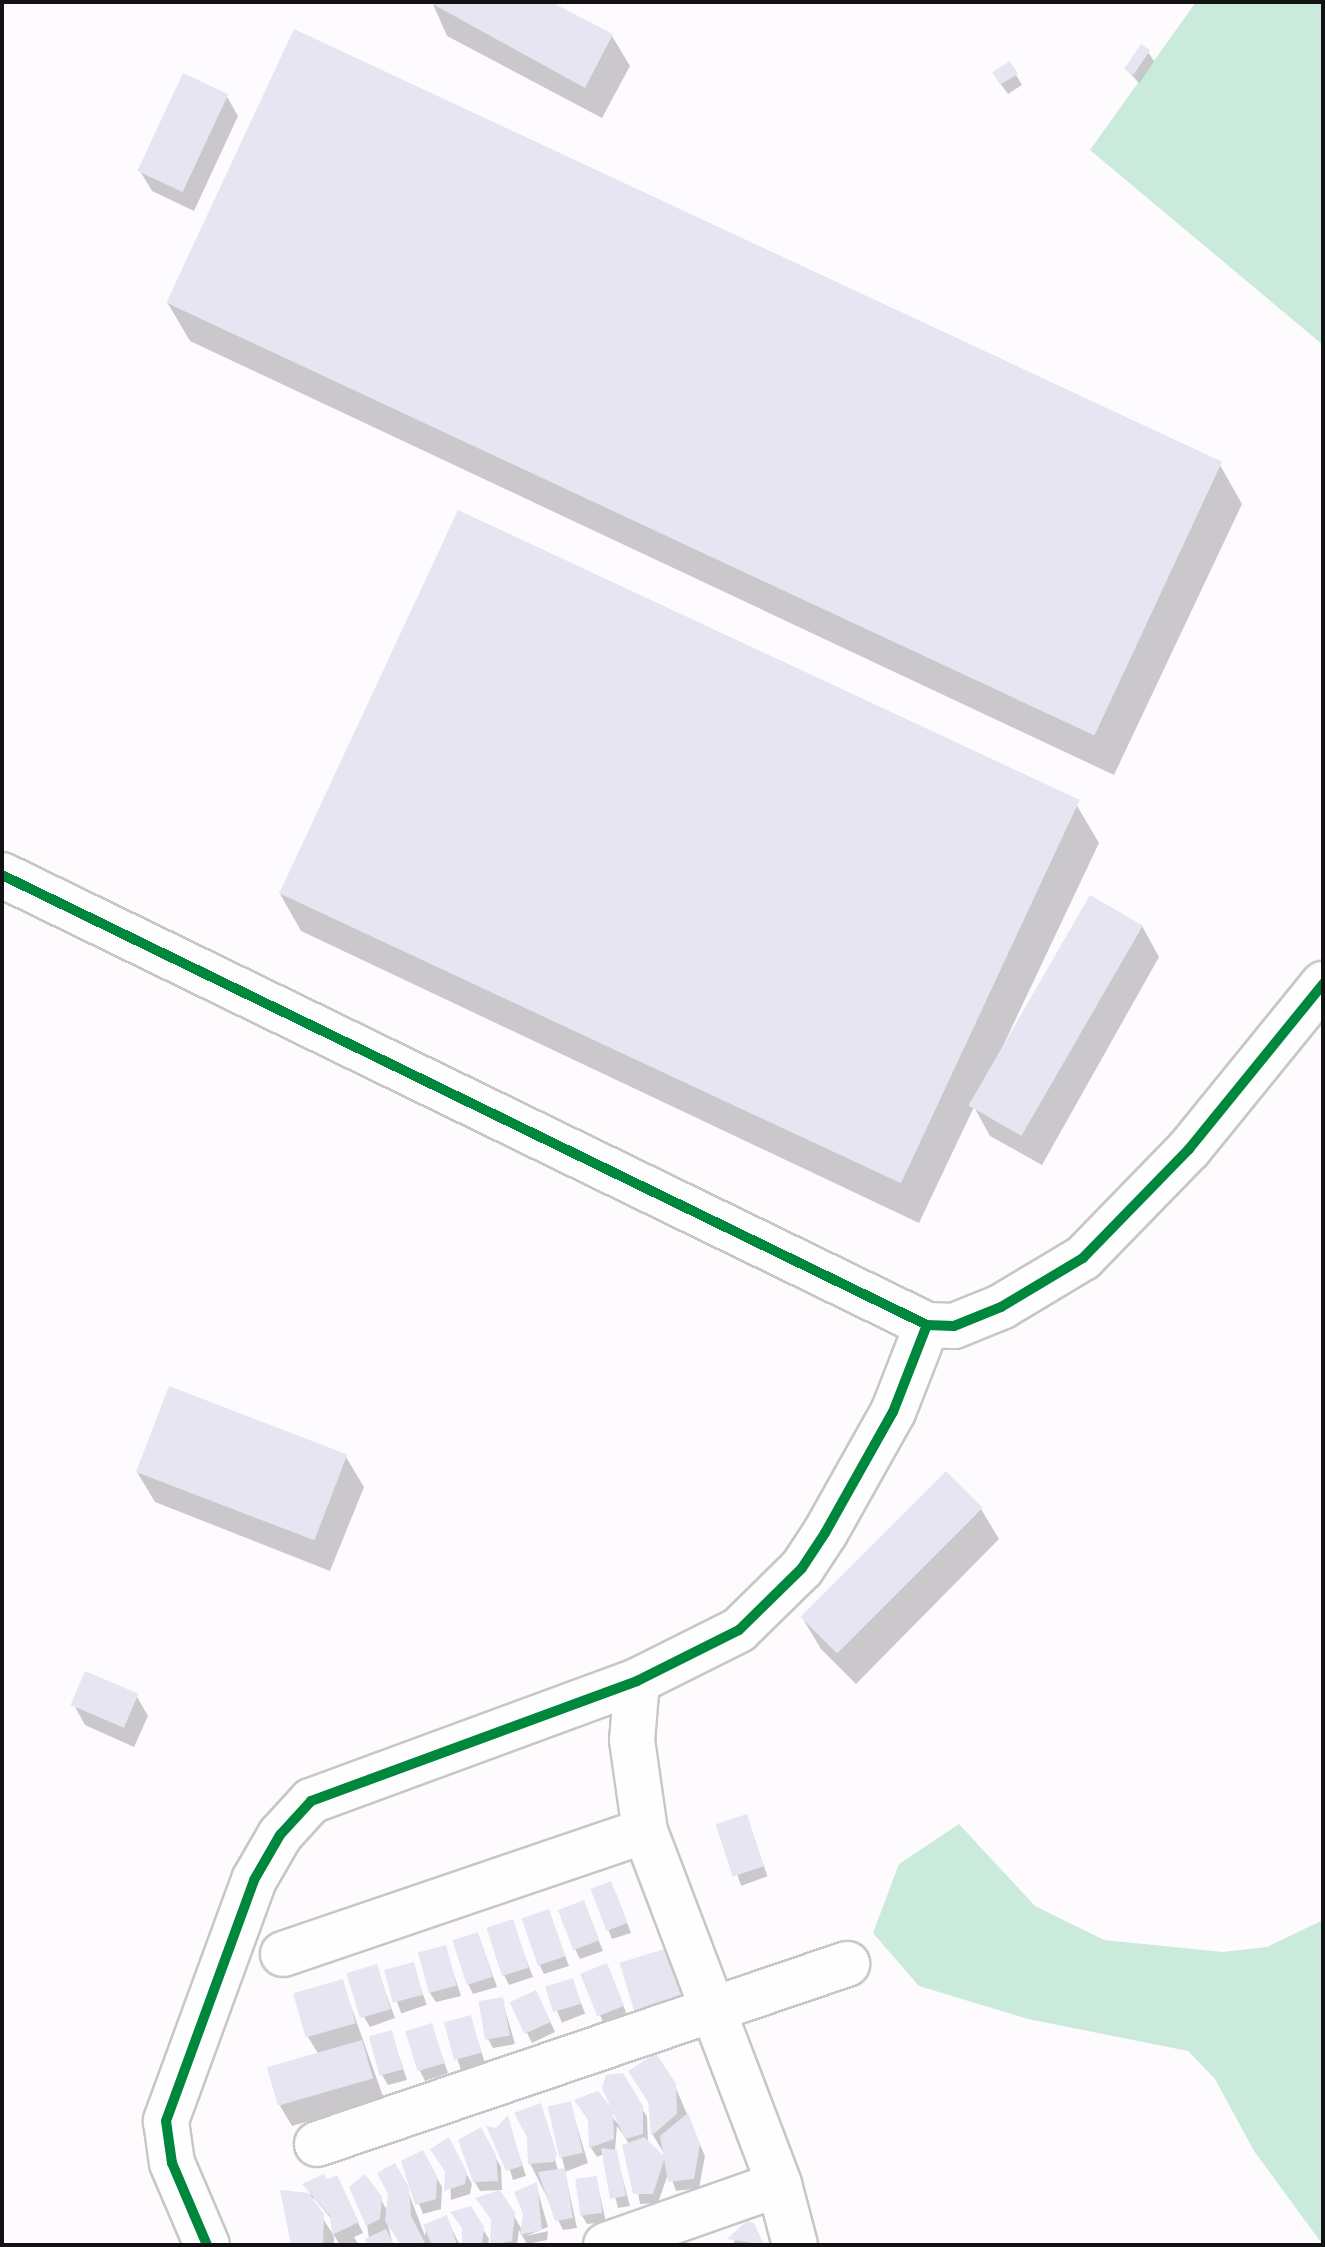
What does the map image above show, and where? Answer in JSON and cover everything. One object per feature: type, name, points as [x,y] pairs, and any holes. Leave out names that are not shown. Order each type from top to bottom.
[{"type":"street","points":[[2,875],[927,1325],[954,1326],[989,1312],[1083,1258],[1189,1149],[1323,984]]},
{"type":"street","points":[[207,2245],[172,2163],[166,2121],[254,1880],[280,1835],[311,1801],[637,1681],[739,1630],[802,1568],[893,1412],[927,1325]]},
{"type":"street","points":[[637,1681],[632,1740],[645,1831],[779,2184],[795,2245]]},
{"type":"street","points":[[283,1954],[645,1831]]},
{"type":"street","points":[[317,2144],[710,2006],[847,1964]]},
{"type":"street","points":[[606,2245],[779,2184]]},
{"type":"green space","points":[[1196,2],[1323,2],[1323,345],[1090,150]]},
{"type":"green space","points":[[959,1824],[1035,1906],[1104,1940],[1223,1952],[1267,1947],[1323,1920],[1323,2245],[1254,2151],[1215,2079],[1188,2051],[1028,2019],[919,1986],[873,1933],[899,1864]]},
{"type":"building","points":[[429,2],[551,2],[613,34],[585,88]]},
{"type":"building","points":[[294,29],[1222,462],[1094,735],[166,303]]},
{"type":"building","points":[[1141,44],[1150,50],[1133,75],[1124,69]]},
{"type":"building","points":[[1010,61],[1018,74],[1000,85],[992,72]]},
{"type":"building","points":[[183,73],[228,94],[183,192],[137,171]]},
{"type":"building","points":[[458,510],[1080,800],[901,1183],[279,893]]},
{"type":"building","points":[[1090,895],[1143,925],[1021,1136],[969,1105]]},
{"type":"building","points":[[169,1386],[347,1454],[314,1540],[136,1472]]},
{"type":"building","points":[[946,1471],[983,1508],[837,1653],[800,1617]]},
{"type":"building","points":[[85,1671],[138,1694],[124,1728],[71,1705]]},
{"type":"building","points":[[747,1814],[764,1866],[733,1877],[716,1824]]},
{"type":"building","points":[[611,1881],[627,1923],[607,1931],[590,1889]]},
{"type":"building","points":[[584,1900],[599,1940],[573,1950],[558,1910]]},
{"type":"building","points":[[549,1909],[565,1956],[538,1966],[522,1918]]},
{"type":"building","points":[[513,1919],[529,1968],[502,1976],[486,1928]]},
{"type":"building","points":[[478,1932],[493,1977],[467,1985],[452,1940]]},
{"type":"building","points":[[446,1945],[457,1986],[429,1993],[418,1953]]},
{"type":"building","points":[[674,1946],[689,1994],[634,2010],[619,1963]]},
{"type":"building","points":[[414,1962],[423,1995],[393,2003],[384,1970]]},
{"type":"building","points":[[607,1963],[624,2006],[597,2017],[580,1974]]},
{"type":"building","points":[[377,1964],[391,2009],[360,2018],[346,1973]]},
{"type":"building","points":[[573,1978],[581,2004],[553,2012],[545,1986]]},
{"type":"building","points":[[343,1979],[356,2023],[306,2038],[293,1993]]},
{"type":"building","points":[[536,1990],[551,2022],[525,2034],[510,2002]]},
{"type":"building","points":[[503,1997],[510,2035],[485,2040],[478,2001]]},
{"type":"building","points":[[471,2015],[481,2053],[454,2060],[444,2022]]},
{"type":"building","points":[[432,2023],[444,2063],[418,2071],[405,2031]]},
{"type":"building","points":[[392,2030],[403,2070],[379,2076],[369,2036]]},
{"type":"building","points":[[362,2040],[373,2078],[278,2106],[267,2067]]},
{"type":"building","points":[[656,2053],[676,2084],[677,2114],[651,2136],[648,2102],[628,2071]]},
{"type":"building","points":[[623,2073],[643,2106],[643,2134],[625,2139],[602,2088],[606,2075]]},
{"type":"building","points":[[598,2091],[613,2110],[614,2139],[589,2148],[588,2120],[574,2100]]},
{"type":"building","points":[[571,2101],[583,2153],[560,2158],[548,2106]]},
{"type":"building","points":[[541,2103],[557,2154],[554,2162],[528,2164],[527,2137],[514,2113]]},
{"type":"building","points":[[688,2113],[700,2144],[694,2179],[668,2182],[660,2136]]},
{"type":"building","points":[[508,2115],[522,2166],[506,2171],[486,2126],[496,2128]]},
{"type":"building","points":[[481,2127],[496,2155],[498,2181],[473,2182],[458,2140]]},
{"type":"building","points":[[449,2137],[467,2172],[465,2184],[444,2191],[445,2172],[430,2149]]},
{"type":"building","points":[[644,2137],[665,2157],[653,2194],[633,2194],[622,2145]]},
{"type":"building","points":[[601,2148],[617,2150],[626,2196],[610,2199]]},
{"type":"building","points":[[423,2150],[437,2176],[436,2199],[415,2205],[401,2161]]},
{"type":"building","points":[[395,2163],[409,2187],[411,2216],[426,2245],[401,2245],[385,2221],[388,2194],[377,2173]]},
{"type":"building","points":[[565,2168],[573,2218],[555,2221],[538,2172]]},
{"type":"building","points":[[324,2174],[327,2180],[337,2175],[359,2222],[332,2235],[330,2216],[302,2184]]},
{"type":"building","points":[[365,2174],[382,2197],[380,2219],[366,2226],[349,2187]]},
{"type":"building","points":[[597,2176],[602,2213],[580,2216],[575,2179]]},
{"type":"building","points":[[537,2182],[542,2230],[520,2235],[523,2214],[514,2192]]},
{"type":"building","points":[[280,2190],[309,2193],[324,2214],[323,2245],[291,2245]]},
{"type":"building","points":[[500,2190],[515,2213],[512,2241],[490,2245],[491,2219],[475,2198]]},
{"type":"building","points":[[471,2206],[484,2227],[482,2245],[462,2245],[462,2228],[450,2212]]},
{"type":"building","points":[[447,2215],[457,2245],[432,2245],[423,2225]]},
{"type":"building","points":[[747,2221],[754,2223],[764,2245],[727,2239]]},
{"type":"building","points":[[386,2229],[394,2245],[368,2245],[365,2239]]},
{"type":"cycle path","points":[[2,875],[927,1325],[954,1326],[1001,1307],[1083,1258],[1189,1149],[1323,984]]},
{"type":"cycle path","points":[[207,2245],[172,2163],[166,2121],[254,1880],[280,1835],[311,1801],[637,1681],[739,1630],[802,1568],[825,1533],[893,1412],[927,1325]]}]
